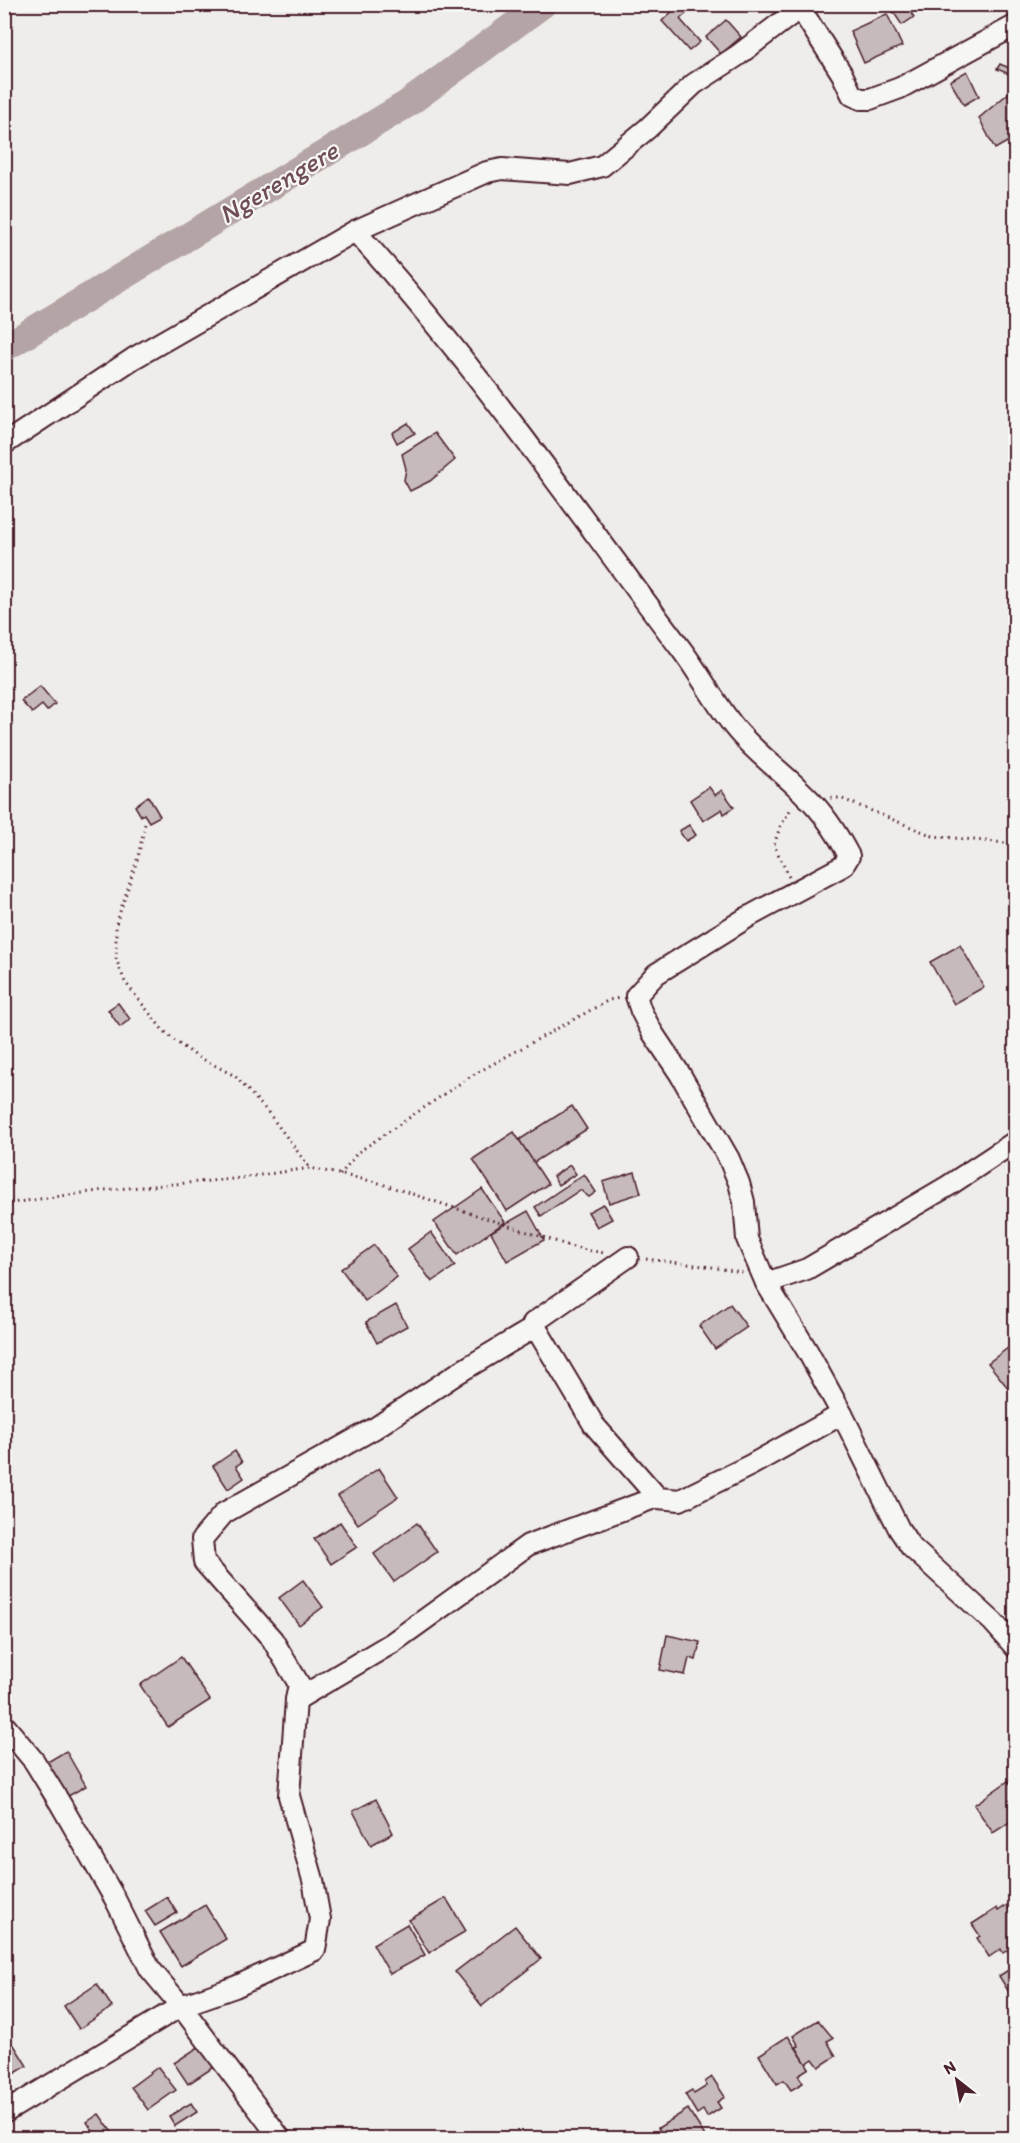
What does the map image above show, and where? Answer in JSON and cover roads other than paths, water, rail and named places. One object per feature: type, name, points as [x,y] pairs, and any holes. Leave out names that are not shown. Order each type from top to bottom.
[{"type":"street","points":[[4,444],[134,358],[355,231],[487,172],[502,169],[570,174],[602,166],[648,128],[694,84],[737,56],[801,6],[852,95],[861,99],[870,99],[900,88],[1016,25]]},
{"type":"street","points":[[355,231],[404,285],[576,507],[683,652],[735,728],[803,793],[839,837],[849,856],[843,866],[748,917],[656,974],[636,996],[652,1032],[680,1074],[736,1175],[744,1202],[747,1239],[765,1279],[842,1414],[899,1529],[911,1547],[993,1622],[1016,1648]]},
{"type":"street","points":[[765,1279],[807,1269],[948,1186],[1016,1140]]},
{"type":"street","points":[[628,1257],[533,1323],[594,1425],[657,1497]]},
{"type":"street","points":[[4,2113],[181,2006],[234,1987],[315,1950],[320,1919],[313,1880],[289,1796],[299,1684],[272,1639],[204,1562],[202,1539],[224,1513],[375,1428],[458,1373],[535,1327]]},
{"type":"street","points":[[296,1700],[392,1643],[528,1545],[657,1497],[680,1500],[751,1465],[842,1414]]},
{"type":"street","points":[[4,1725],[34,1761],[60,1803],[115,1899],[150,1969],[181,2006],[280,2139]]},
{"type":"waterway","name":"Ngerengere","points":[[4,348],[407,104],[543,4]]}]
